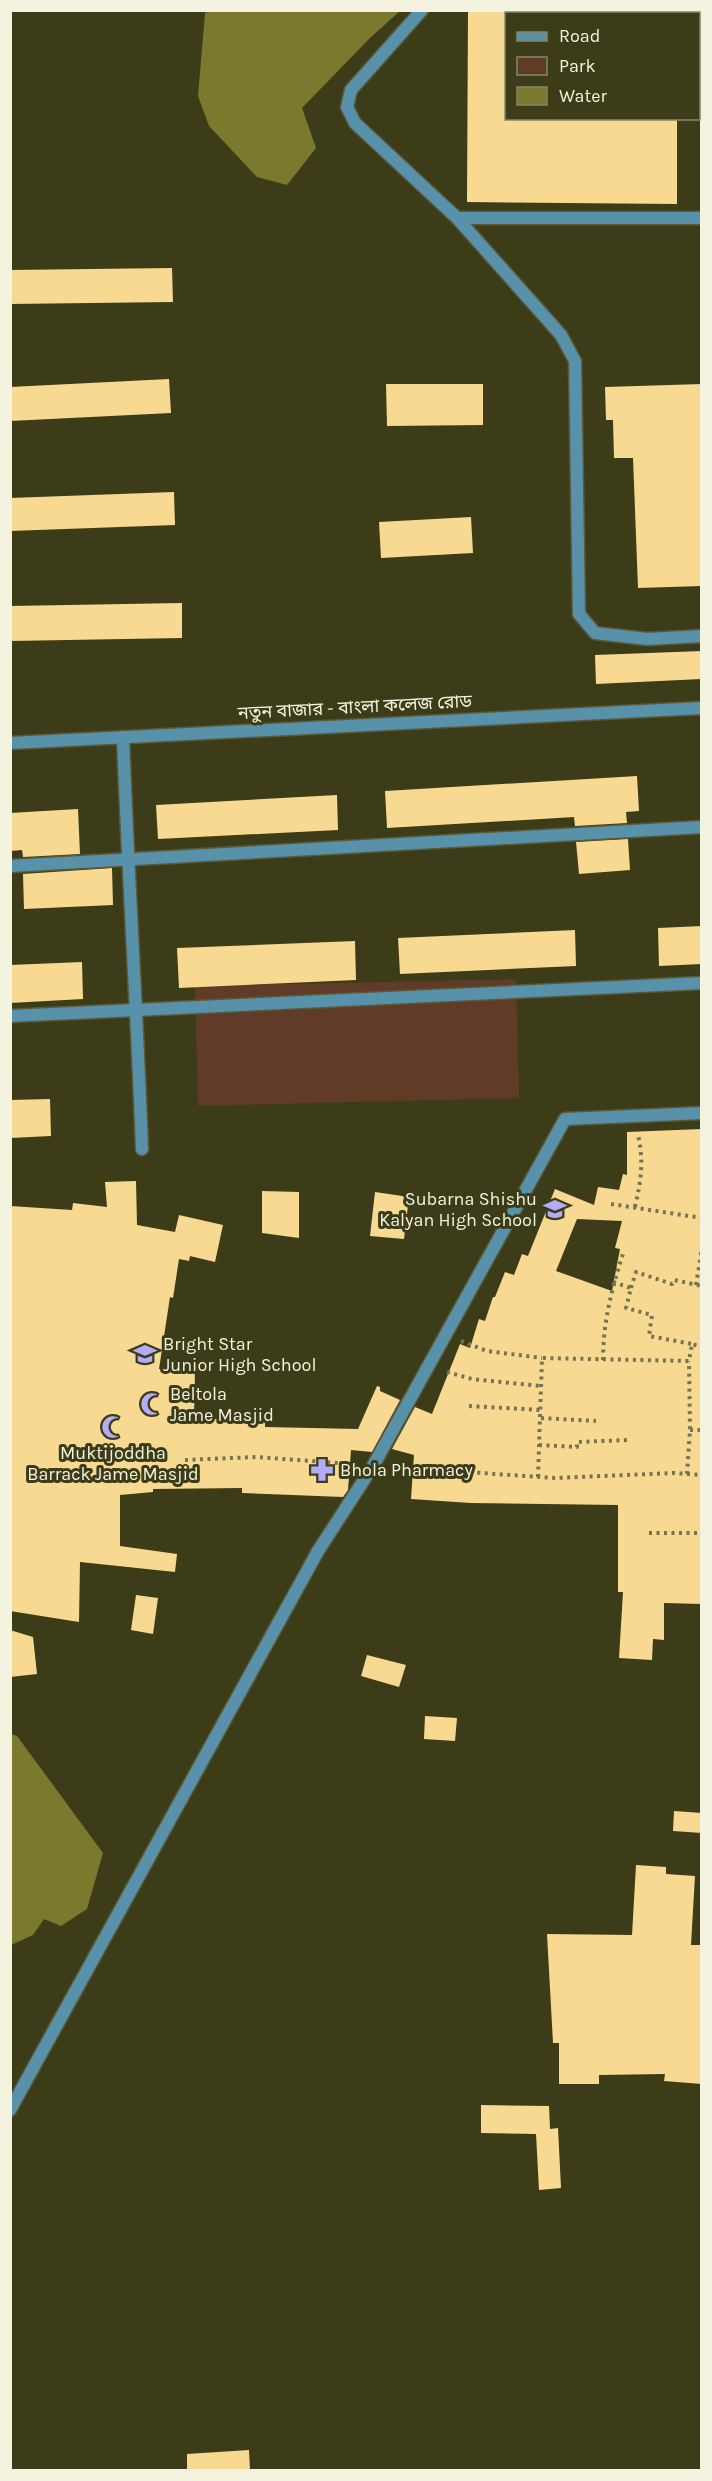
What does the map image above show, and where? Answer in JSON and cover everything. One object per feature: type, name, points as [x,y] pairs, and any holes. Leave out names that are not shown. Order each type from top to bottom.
[{"type":"street","points":[[422,10],[351,90],[347,107],[355,123],[457,218],[561,335],[575,362],[579,614],[595,633],[647,639],[702,636]]},
{"type":"street","points":[[457,218],[702,218]]},
{"type":"street","name":"নতুন বাজার - বাংলা কলেজ রোড","points":[[10,743],[702,708]]},
{"type":"street","points":[[123,737],[142,1149]]},
{"type":"street","points":[[10,866],[702,827]]},
{"type":"street","points":[[10,1016],[702,983]]},
{"type":"street","points":[[10,2110],[318,1551],[373,1466],[565,1119],[702,1113]]},
{"type":"path","points":[[634,1116],[643,1155],[643,1175],[635,1207]]},
{"type":"path","points":[[611,1204],[702,1218]]},
{"type":"path","points":[[696,1285],[702,1248]]},
{"type":"path","points":[[603,1360],[603,1330],[613,1282],[624,1251]]},
{"type":"path","points":[[702,1286],[674,1280],[672,1284],[636,1272],[626,1308],[652,1315],[649,1336],[702,1347]]},
{"type":"path","points":[[613,1282],[631,1288]]},
{"type":"path","points":[[445,1335],[487,1351],[542,1358],[689,1361]]},
{"type":"path","points":[[687,1474],[690,1430],[689,1361],[692,1344]]},
{"type":"path","points":[[538,1477],[542,1358]]},
{"type":"path","points":[[428,1367],[472,1379],[541,1386]]},
{"type":"path","points":[[469,1406],[541,1410]]},
{"type":"path","points":[[541,1418],[596,1421]]},
{"type":"path","points":[[690,1430],[702,1430]]},
{"type":"path","points":[[539,1445],[577,1447],[577,1442],[629,1440]]},
{"type":"path","points":[[185,1460],[256,1457],[538,1477],[702,1475]]},
{"type":"path","points":[[649,1533],[702,1534]]},
{"type":"green space","points":[[516,979],[519,1098],[198,1106],[195,986]]},
{"type":"water","points":[[211,11],[400,11],[370,38],[302,108],[316,148],[287,185],[257,177],[209,126],[198,96],[205,13]]},
{"type":"water","points":[[11,1734],[17,1736],[103,1853],[87,1909],[61,1926],[44,1919],[33,1935],[11,1945]]},
{"type":"building","points":[[468,10],[507,10],[505,12],[505,120],[677,120],[677,204],[467,202]]},
{"type":"building","points":[[172,268],[173,302],[10,304],[10,270]]},
{"type":"building","points":[[169,379],[171,413],[10,421],[10,387]]},
{"type":"building","points":[[386,384],[483,384],[483,425],[387,426]]},
{"type":"building","points":[[702,384],[702,586],[638,588],[633,458],[614,458],[613,420],[606,420],[605,387]]},
{"type":"building","points":[[174,492],[175,525],[10,531],[10,498]]},
{"type":"building","points":[[471,517],[473,553],[381,558],[379,522]]},
{"type":"building","points":[[182,603],[182,638],[10,641],[10,606]]},
{"type":"building","points":[[702,651],[702,679],[596,684],[595,655]]},
{"type":"building","points":[[637,776],[639,811],[626,812],[627,823],[575,826],[574,817],[387,828],[385,791]]},
{"type":"building","points":[[337,795],[338,830],[158,839],[156,805]]},
{"type":"building","points":[[78,809],[80,854],[23,857],[22,850],[10,851],[10,813]]},
{"type":"building","points":[[628,839],[630,870],[579,874],[576,842]]},
{"type":"building","points":[[112,868],[113,905],[24,909],[23,874]]},
{"type":"building","points":[[702,926],[702,964],[659,966],[658,928]]},
{"type":"building","points":[[575,930],[576,966],[400,974],[398,938]]},
{"type":"building","points":[[355,941],[356,980],[179,988],[177,948]]},
{"type":"building","points":[[82,962],[83,999],[10,1003],[10,965]]},
{"type":"building","points":[[50,1099],[51,1136],[10,1138],[10,1100]]},
{"type":"building","points":[[702,1129],[702,1604],[664,1603],[664,1640],[653,1639],[652,1660],[619,1658],[623,1592],[618,1592],[618,1505],[471,1503],[411,1499],[414,1455],[392,1449],[415,1407],[432,1414],[460,1344],[470,1348],[479,1319],[485,1321],[505,1272],[514,1275],[522,1254],[528,1256],[555,1189],[594,1205],[598,1187],[619,1190],[623,1174],[627,1175],[627,1132]],"holes":[[[577,1219],[622,1221],[615,1248],[620,1249],[612,1291],[556,1271]]]},
{"type":"building","points":[[136,1181],[137,1225],[175,1232],[179,1215],[223,1225],[215,1262],[190,1256],[189,1261],[179,1259],[173,1298],[170,1297],[159,1369],[195,1369],[194,1418],[265,1421],[265,1427],[358,1429],[377,1386],[380,1387],[380,1391],[400,1400],[372,1452],[351,1450],[348,1490],[343,1497],[242,1493],[242,1488],[153,1489],[153,1492],[120,1495],[120,1546],[177,1554],[175,1572],[80,1562],[79,1622],[10,1611],[10,1206],[72,1210],[73,1203],[107,1207],[105,1182]]},
{"type":"building","points":[[262,1191],[299,1192],[299,1238],[262,1233]]},
{"type":"building","points":[[375,1192],[409,1197],[404,1239],[370,1236]]},
{"type":"building","points":[[136,1595],[158,1598],[153,1634],[131,1630]]},
{"type":"building","points":[[10,1630],[33,1637],[37,1674],[10,1677]]},
{"type":"building","points":[[367,1655],[406,1665],[399,1687],[361,1676]]},
{"type":"building","points":[[425,1716],[457,1718],[455,1741],[424,1739]]},
{"type":"building","points":[[674,1811],[702,1813],[702,1833],[673,1831]]},
{"type":"building","points":[[636,1865],[666,1867],[666,1874],[695,1876],[691,1945],[702,1945],[702,2084],[664,2081],[665,2074],[599,2075],[599,2084],[559,2084],[559,2043],[553,2043],[547,1934],[632,1935]]},
{"type":"building","points":[[481,2105],[549,2106],[550,2129],[558,2128],[561,2188],[539,2190],[536,2134],[481,2133]]},
{"type":"building","points":[[249,2450],[250,2470],[187,2470],[187,2454]]},
{"type":"place","name":"Subarna Shishu Kalyan High School","points":[[555,1209]]},
{"type":"place","name":"Bright Star Junior High School","points":[[145,1354]]},
{"type":"place","name":"Beltola Jame Masjid","points":[[152,1404]]},
{"type":"place","name":"Muktijoddha Barrack Jame Masjid","points":[[113,1427]]},
{"type":"place","name":"Bhola Pharmacy","points":[[322,1470]]}]
